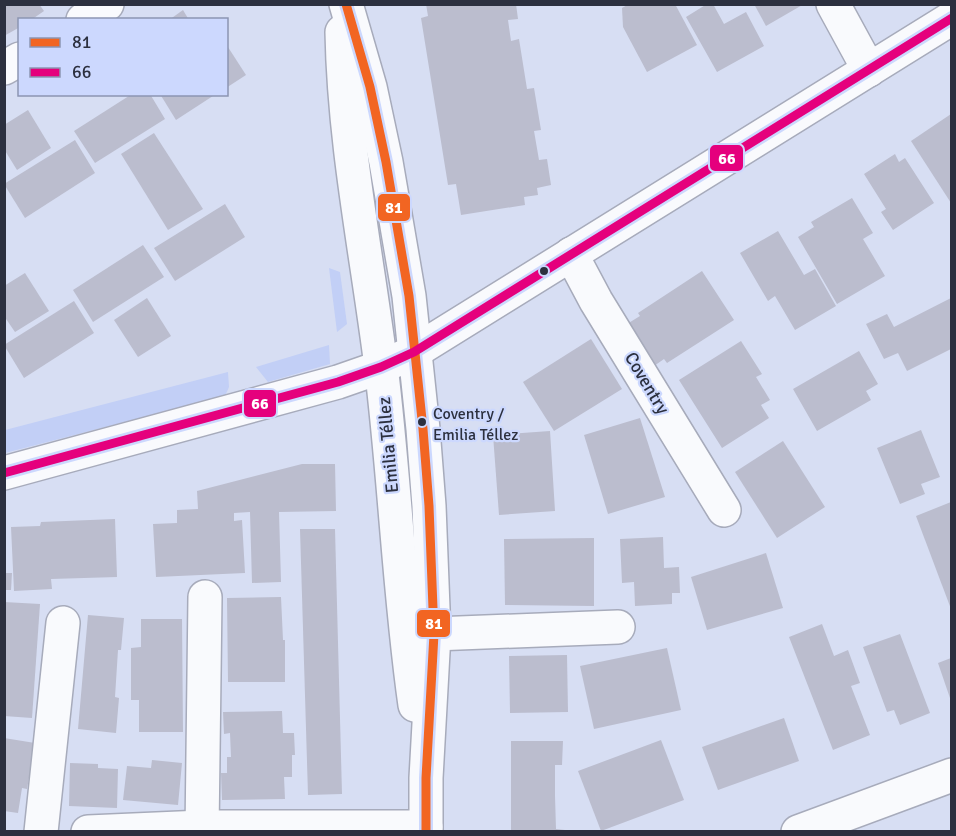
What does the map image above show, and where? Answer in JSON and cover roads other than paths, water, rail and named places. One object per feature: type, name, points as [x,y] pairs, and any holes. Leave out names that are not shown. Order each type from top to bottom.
[{"type":"street","points":[[86,18],[107,4]]},
{"type":"street","name":"Emilia Téllez","points":[[342,4],[345,89],[352,168],[381,367],[404,615],[426,778]]},
{"type":"street","name":"Emilia Téllez","points":[[346,4],[370,87],[386,162],[409,296],[429,506],[434,634],[426,778],[426,829]]},
{"type":"street","points":[[833,4],[869,70]]},
{"type":"street","points":[[4,473],[338,382],[381,367],[414,352],[951,18]]},
{"type":"street","points":[[4,68],[18,60]]},
{"type":"street","name":"Coventry","points":[[571,254],[596,301],[724,510]]},
{"type":"street","points":[[202,829],[204,597]]},
{"type":"street","points":[[41,831],[63,623]]},
{"type":"street","points":[[434,634],[618,627]]},
{"type":"street","points":[[798,831],[951,775]]},
{"type":"street","points":[[88,831],[426,829]]},
{"type":"place","name":"Coventry / Emilia Téllez","points":[[422,422]]}]
